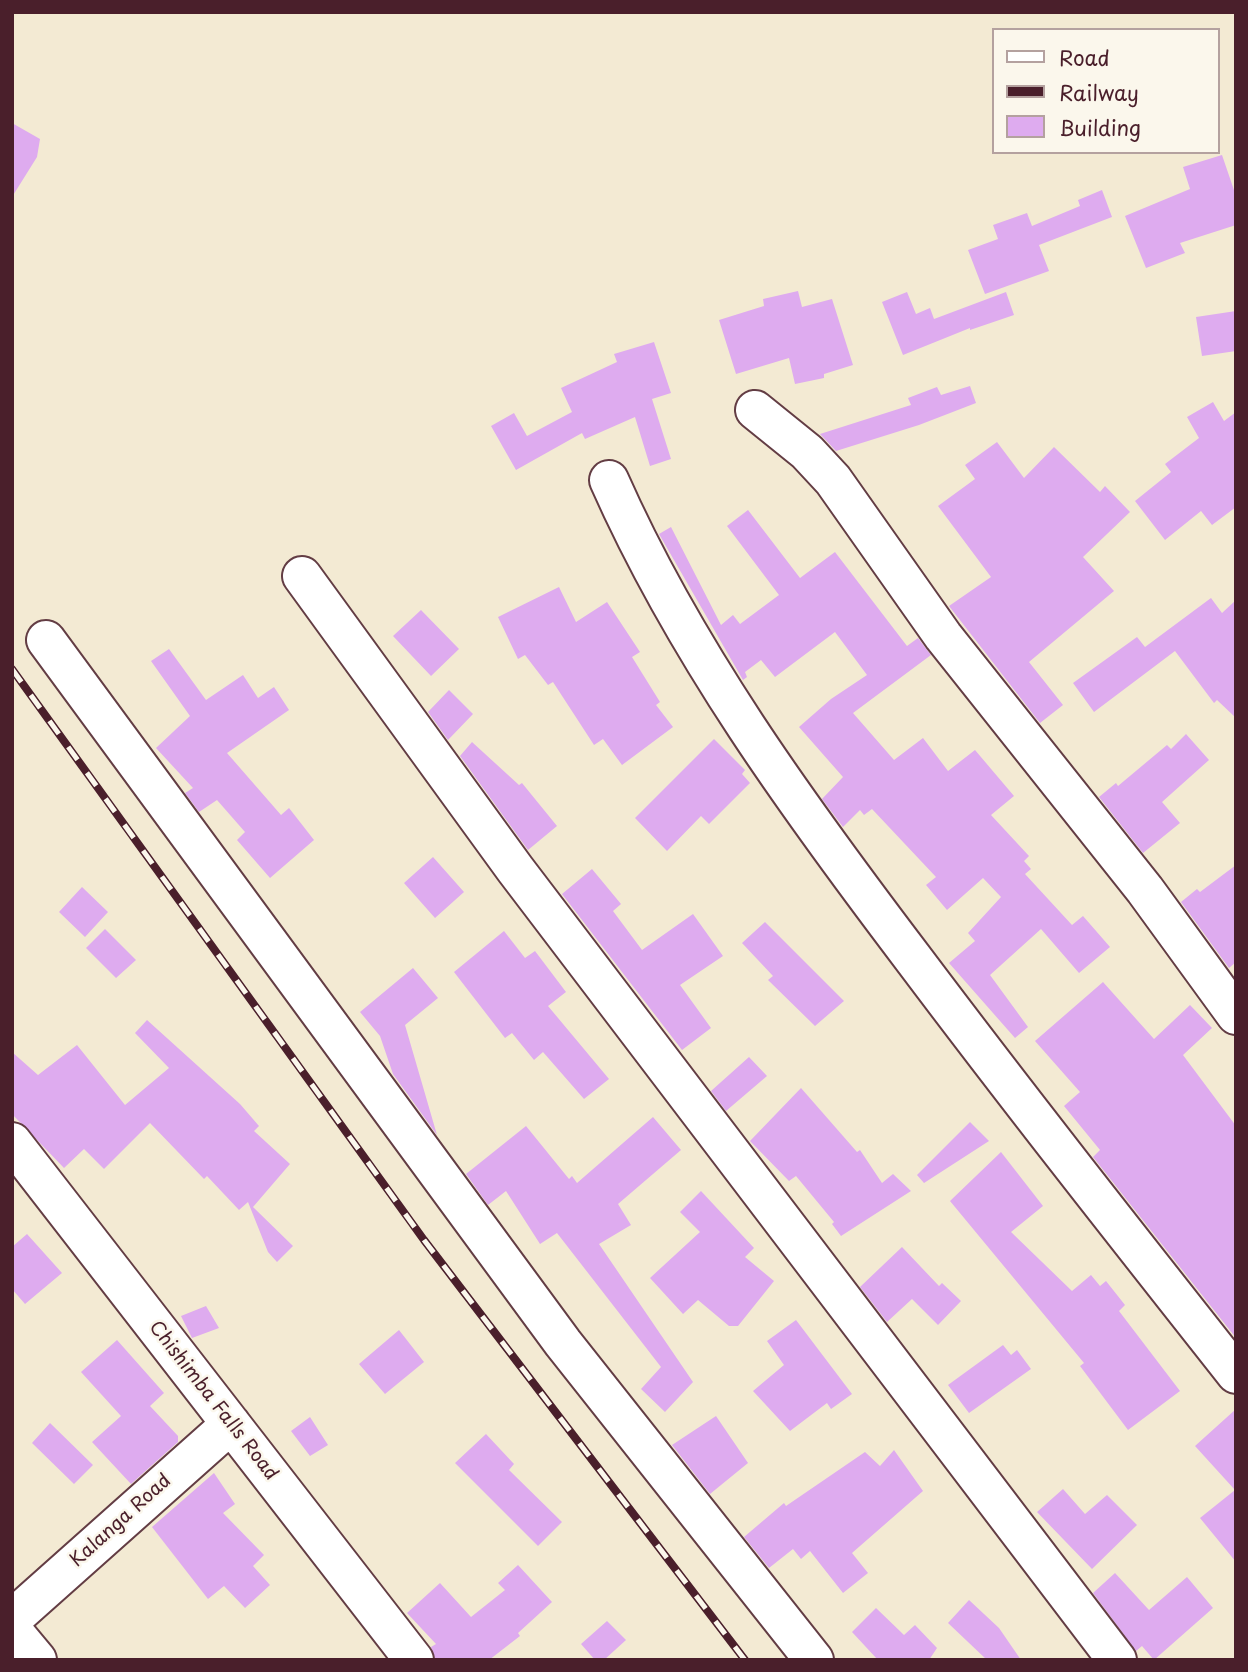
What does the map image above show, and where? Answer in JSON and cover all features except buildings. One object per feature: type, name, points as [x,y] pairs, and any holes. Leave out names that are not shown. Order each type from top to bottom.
[{"type":"street","points":[[755,410],[807,452],[833,480],[943,636],[1145,890],[1236,1015]]},
{"type":"street","points":[[609,480],[628,523],[707,663],[813,827],[976,1043],[1236,1374]]},
{"type":"street","points":[[302,576],[516,869],[1117,1660]]},
{"type":"street","points":[[46,640],[563,1343],[814,1660]]},
{"type":"street","name":"Chishimba Falls Road","points":[[12,1142],[414,1660]]},
{"type":"street","name":"Kalanga Road","points":[[12,1619],[231,1424]]},
{"type":"street","points":[[12,1630],[37,1660]]},
{"type":"railway","points":[[12,669],[424,1240],[745,1660]]}]
